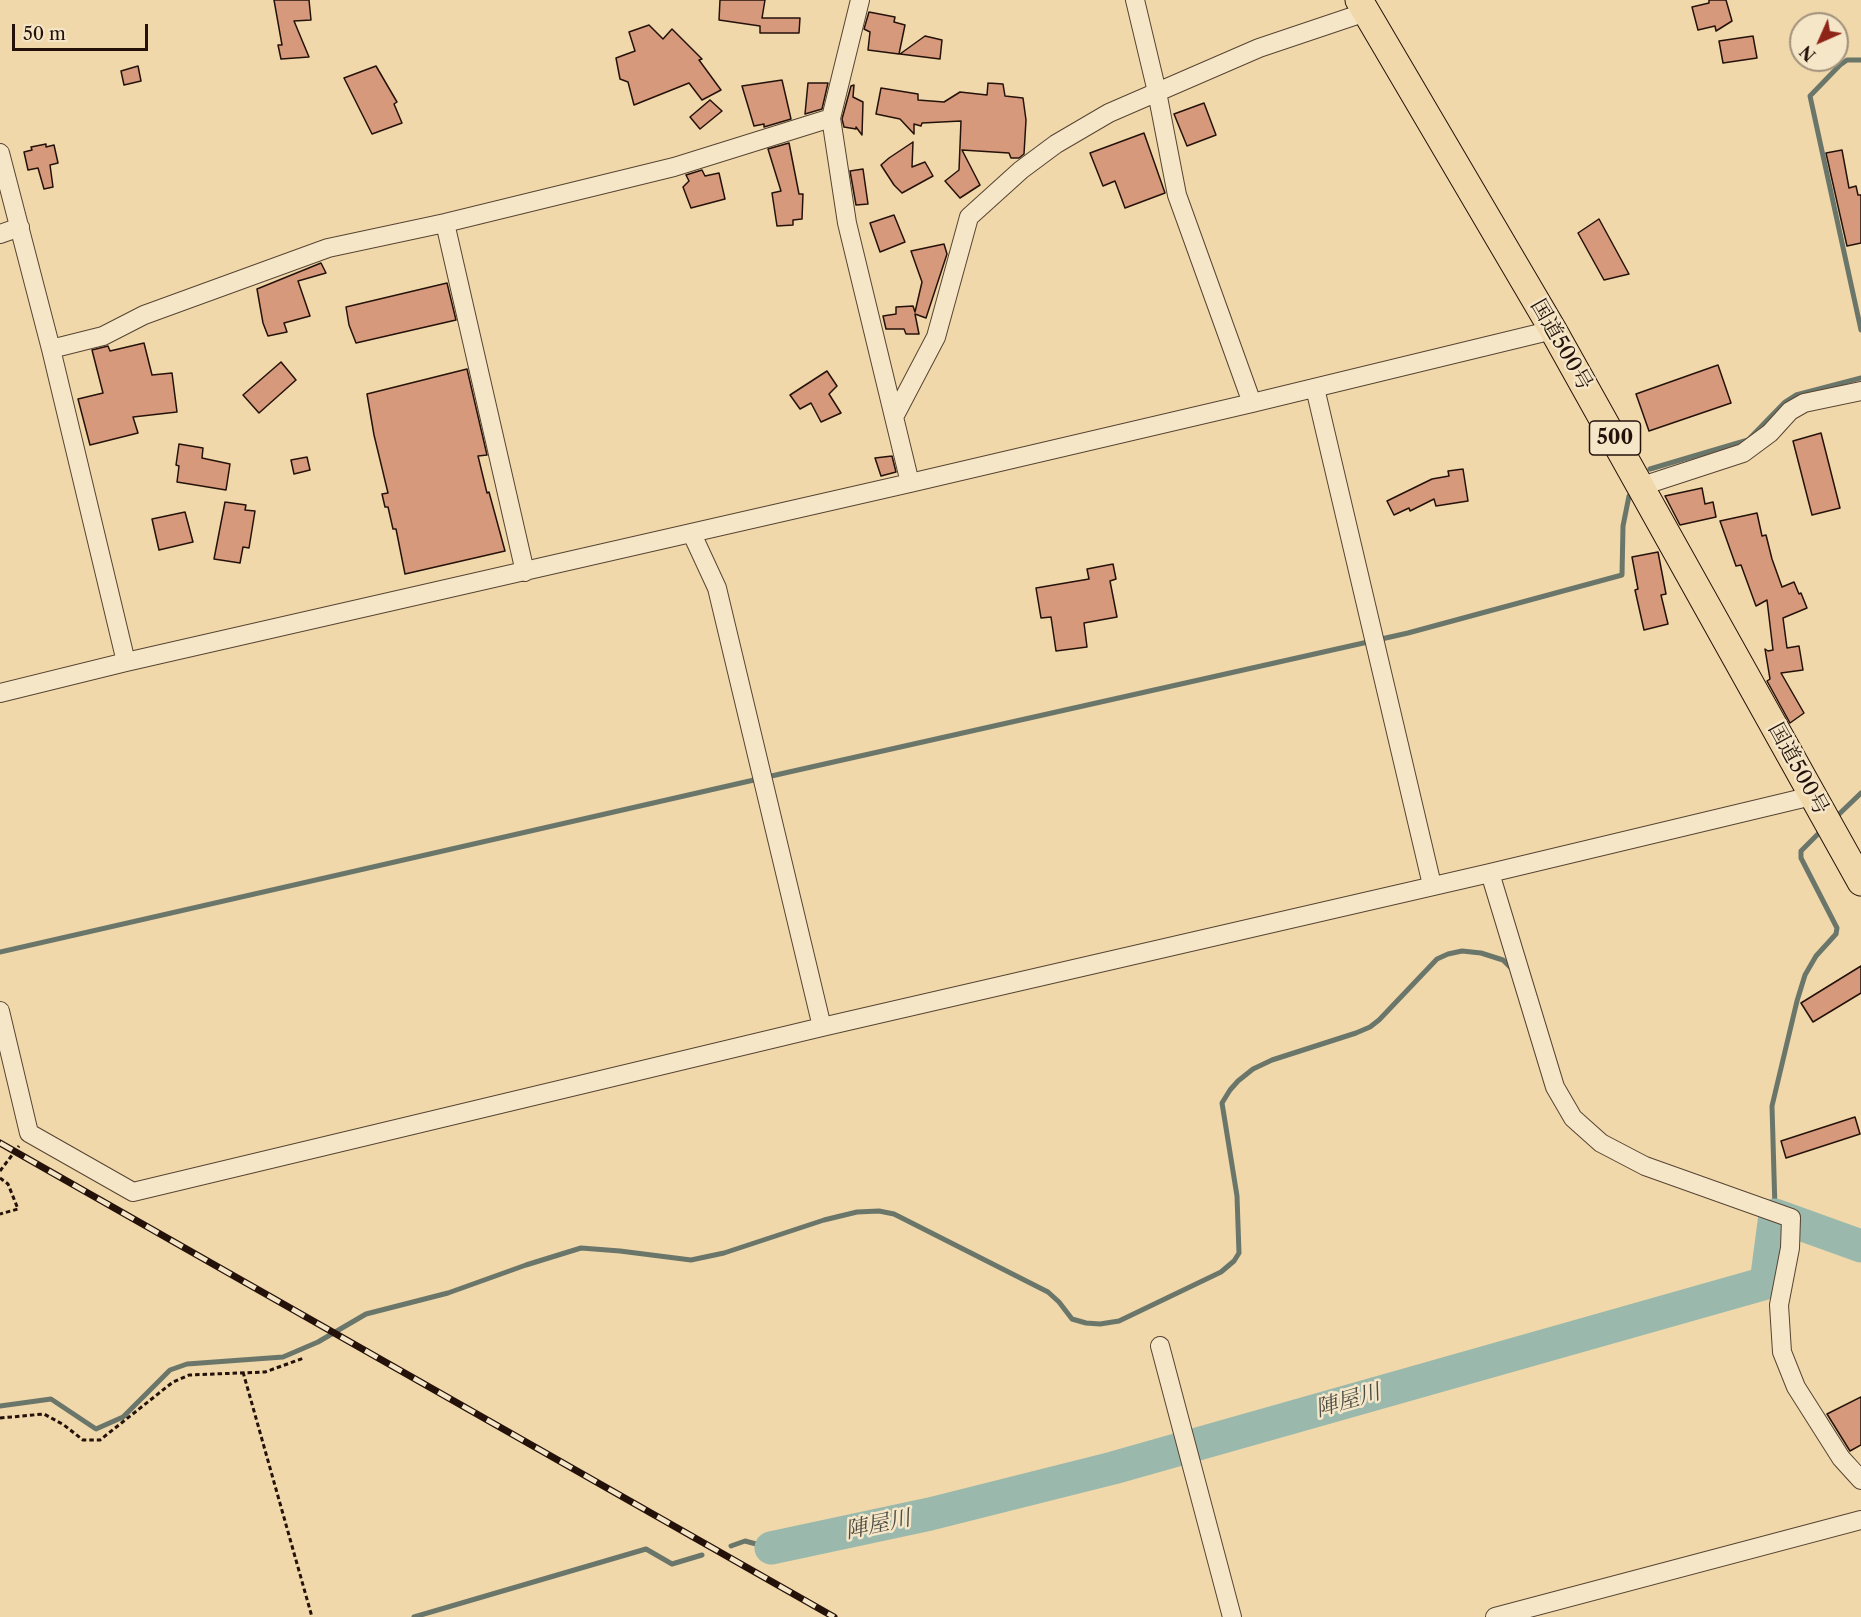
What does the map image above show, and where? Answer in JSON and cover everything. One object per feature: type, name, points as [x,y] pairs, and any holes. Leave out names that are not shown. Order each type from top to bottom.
[{"type":"highway","name":"国道500号","points":[[1363,6],[1642,486],[1861,882]]},
{"type":"street","points":[[860,0],[831,118],[846,223],[910,483]]},
{"type":"street","points":[[1135,0],[1157,92],[1177,195],[1252,403]]},
{"type":"street","points":[[894,417],[936,337],[969,217],[1021,170],[1056,144],[1109,113],[1363,6]]},
{"type":"street","points":[[51,349],[103,336],[144,315],[328,248],[446,223],[674,167],[831,118]]},
{"type":"street","points":[[0,153],[51,349],[126,662]]},
{"type":"street","points":[[446,223],[525,572]]},
{"type":"street","points":[[0,234],[20,227]]},
{"type":"street","points":[[0,693],[126,662],[692,534],[1553,330]]},
{"type":"street","points":[[1315,388],[1432,885]]},
{"type":"street","points":[[1642,486],[1743,453],[1770,433],[1790,411],[1804,403],[1861,391]]},
{"type":"street","points":[[692,534],[717,588],[822,1027]]},
{"type":"street","points":[[0,1011],[29,1133],[132,1192],[822,1027],[1490,873],[1812,796]]},
{"type":"street","points":[[1490,873],[1555,1087],[1573,1118],[1601,1143],[1645,1166],[1791,1218],[1790,1248],[1779,1305],[1782,1352],[1796,1387],[1842,1458],[1861,1480]]},
{"type":"street","points":[[1160,1346],[1232,1617]]},
{"type":"street","points":[[1495,1617],[1861,1520]]},
{"type":"path","points":[[0,1171],[29,1133]]},
{"type":"path","points":[[0,1178],[8,1184],[18,1209],[0,1214]]},
{"type":"path","points":[[0,1418],[44,1414],[84,1440],[100,1440],[173,1382],[189,1375],[265,1372],[304,1358]]},
{"type":"path","points":[[243,1372],[312,1617]]},
{"type":"building","points":[[274,0],[309,0],[311,20],[294,21],[309,57],[281,59],[278,45],[282,45]]},
{"type":"building","points":[[720,0],[765,0],[762,18],[800,18],[799,33],[760,33],[760,26],[719,20]]},
{"type":"building","points":[[1709,0],[1726,0],[1732,21],[1716,31],[1715,26],[1698,30],[1692,7],[1709,3]]},
{"type":"building","points":[[869,12],[895,17],[894,22],[905,25],[899,54],[868,50],[870,32],[864,29]]},
{"type":"building","points":[[649,25],[663,39],[672,29],[702,59],[699,60],[721,90],[702,100],[689,83],[634,105],[628,82],[620,79],[616,58],[635,51],[629,32]]},
{"type":"building","points":[[925,36],[942,40],[940,59],[900,54]]},
{"type":"building","points":[[1753,36],[1757,58],[1723,63],[1719,41]]},
{"type":"building","points":[[138,66],[141,81],[124,85],[121,71]]},
{"type":"building","points":[[376,66],[397,102],[394,104],[402,123],[372,134],[344,78]]},
{"type":"building","points":[[782,80],[791,119],[764,127],[764,124],[754,126],[742,86]]},
{"type":"building","points":[[808,83],[828,83],[822,109],[805,114]]},
{"type":"building","points":[[988,83],[1003,84],[1005,96],[1023,98],[1026,120],[1024,154],[1019,158],[1011,158],[1009,153],[962,150],[980,185],[960,198],[945,181],[959,170],[961,121],[922,123],[921,126],[914,124],[914,134],[900,119],[876,114],[881,88],[918,94],[918,100],[944,102],[960,92],[987,95]]},
{"type":"building","points":[[854,85],[853,97],[863,102],[862,135],[856,127],[856,129],[844,127],[842,119],[851,86]]},
{"type":"building","points":[[710,100],[722,111],[700,129],[690,117]]},
{"type":"building","points":[[1204,103],[1216,135],[1187,146],[1174,114]]},
{"type":"building","points":[[1144,133],[1165,193],[1125,208],[1115,181],[1103,186],[1090,153]]},
{"type":"building","points":[[913,142],[912,167],[925,162],[933,176],[902,193],[881,165]]},
{"type":"building","points":[[789,143],[799,194],[803,194],[802,219],[793,220],[793,225],[777,226],[772,193],[781,191],[768,149]]},
{"type":"building","points":[[46,144],[46,147],[54,145],[58,163],[50,165],[53,187],[44,189],[38,168],[28,170],[24,152],[32,150],[31,147]]},
{"type":"building","points":[[1842,150],[1849,188],[1856,186],[1858,195],[1861,195],[1861,243],[1847,246],[1826,153]]},
{"type":"building","points":[[863,169],[868,204],[856,205],[850,171]]},
{"type":"building","points":[[702,170],[705,176],[719,173],[725,199],[691,208],[683,187],[689,181],[686,175]]},
{"type":"building","points":[[894,215],[905,242],[880,252],[870,223]]},
{"type":"building","points":[[1599,219],[1629,274],[1604,280],[1578,233]]},
{"type":"building","points":[[944,244],[947,254],[926,318],[915,314],[919,334],[906,334],[904,329],[886,329],[883,316],[896,314],[896,307],[913,306],[915,312],[922,282],[911,251]]},
{"type":"building","points":[[321,263],[326,273],[298,281],[310,316],[284,323],[287,332],[268,336],[263,323],[257,289]]},
{"type":"building","points":[[447,283],[456,320],[356,343],[349,325],[346,307]]},
{"type":"building","points":[[144,343],[152,375],[172,373],[177,412],[133,417],[138,433],[90,445],[78,399],[103,393],[92,350],[108,346],[110,351]]},
{"type":"building","points":[[281,362],[296,380],[259,413],[243,395]]},
{"type":"building","points":[[1718,365],[1731,403],[1649,431],[1636,394]]},
{"type":"building","points":[[467,369],[487,455],[478,456],[505,551],[405,574],[396,529],[393,529],[388,507],[385,507],[382,494],[388,493],[367,394]]},
{"type":"building","points":[[827,371],[837,386],[829,394],[841,413],[821,422],[811,403],[800,409],[790,395]]},
{"type":"building","points":[[1821,433],[1840,508],[1812,515],[1793,441]]},
{"type":"building","points":[[179,444],[203,448],[202,458],[230,464],[226,490],[177,482],[179,466],[176,465]]},
{"type":"building","points":[[892,456],[896,472],[881,476],[875,458]]},
{"type":"building","points":[[307,457],[310,470],[294,474],[291,460]]},
{"type":"building","points":[[1463,469],[1468,501],[1436,506],[1434,499],[1410,511],[1409,508],[1394,515],[1387,501],[1432,479],[1449,476],[1448,471]]},
{"type":"building","points":[[1702,488],[1705,504],[1713,502],[1716,517],[1680,525],[1665,496]]},
{"type":"building","points":[[225,502],[246,505],[245,510],[255,511],[249,548],[243,547],[240,563],[214,559]]},
{"type":"building","points":[[185,512],[193,542],[159,550],[152,519]]},
{"type":"building","points":[[1757,513],[1762,536],[1766,535],[1782,587],[1794,582],[1807,608],[1783,618],[1787,648],[1799,646],[1803,670],[1781,673],[1804,713],[1790,723],[1767,681],[1770,679],[1765,649],[1773,650],[1767,600],[1756,606],[1741,565],[1736,566],[1720,521]]},
{"type":"building","points":[[1658,552],[1666,594],[1661,595],[1668,624],[1644,630],[1635,590],[1638,589],[1632,557]]},
{"type":"building","points":[[1113,564],[1116,579],[1110,581],[1117,617],[1084,623],[1087,647],[1056,651],[1051,617],[1041,618],[1036,588],[1089,579],[1087,569]]},
{"type":"building","points":[[1861,966],[1861,993],[1813,1022],[1801,1003]]},
{"type":"building","points":[[1855,1117],[1860,1134],[1786,1158],[1781,1141]]},
{"type":"building","points":[[1861,1397],[1861,1445],[1850,1451],[1827,1414]]},
{"type":"waterway","points":[[1861,60],[1847,60],[1810,96],[1861,330]]},
{"type":"waterway","points":[[1650,469],[1748,440],[1785,402],[1796,395],[1861,378]]},
{"type":"waterway","points":[[0,952],[1408,633],[1622,575],[1623,526],[1629,496]]},
{"type":"waterway","points":[[1834,819],[1861,793]]},
{"type":"waterway","points":[[1775,1209],[1772,1106],[1805,975],[1816,956],[1836,934],[1837,928],[1801,858],[1801,851],[1823,829]]},
{"type":"waterway","points":[[0,1406],[51,1399],[96,1429],[123,1417],[170,1370],[187,1364],[283,1357],[318,1342],[366,1314],[448,1293],[581,1248],[691,1260],[724,1253],[824,1220],[857,1212],[879,1211],[894,1214],[1048,1292],[1072,1319],[1100,1324],[1119,1321],[1221,1272],[1234,1261],[1239,1253],[1237,1196],[1222,1103],[1238,1081],[1253,1069],[1272,1060],[1370,1027],[1437,959],[1448,954],[1462,951],[1481,953],[1503,960],[1513,970]]},
{"type":"waterway","name":"陣屋川","points":[[771,1548],[930,1514],[1113,1468],[1766,1283],[1775,1215],[1861,1246]]},
{"type":"waterway","points":[[731,1546],[745,1541],[771,1548]]},
{"type":"waterway","points":[[414,1617],[646,1549],[672,1564],[702,1555]]},
{"type":"railway","points":[[0,1143],[834,1617]]}]
